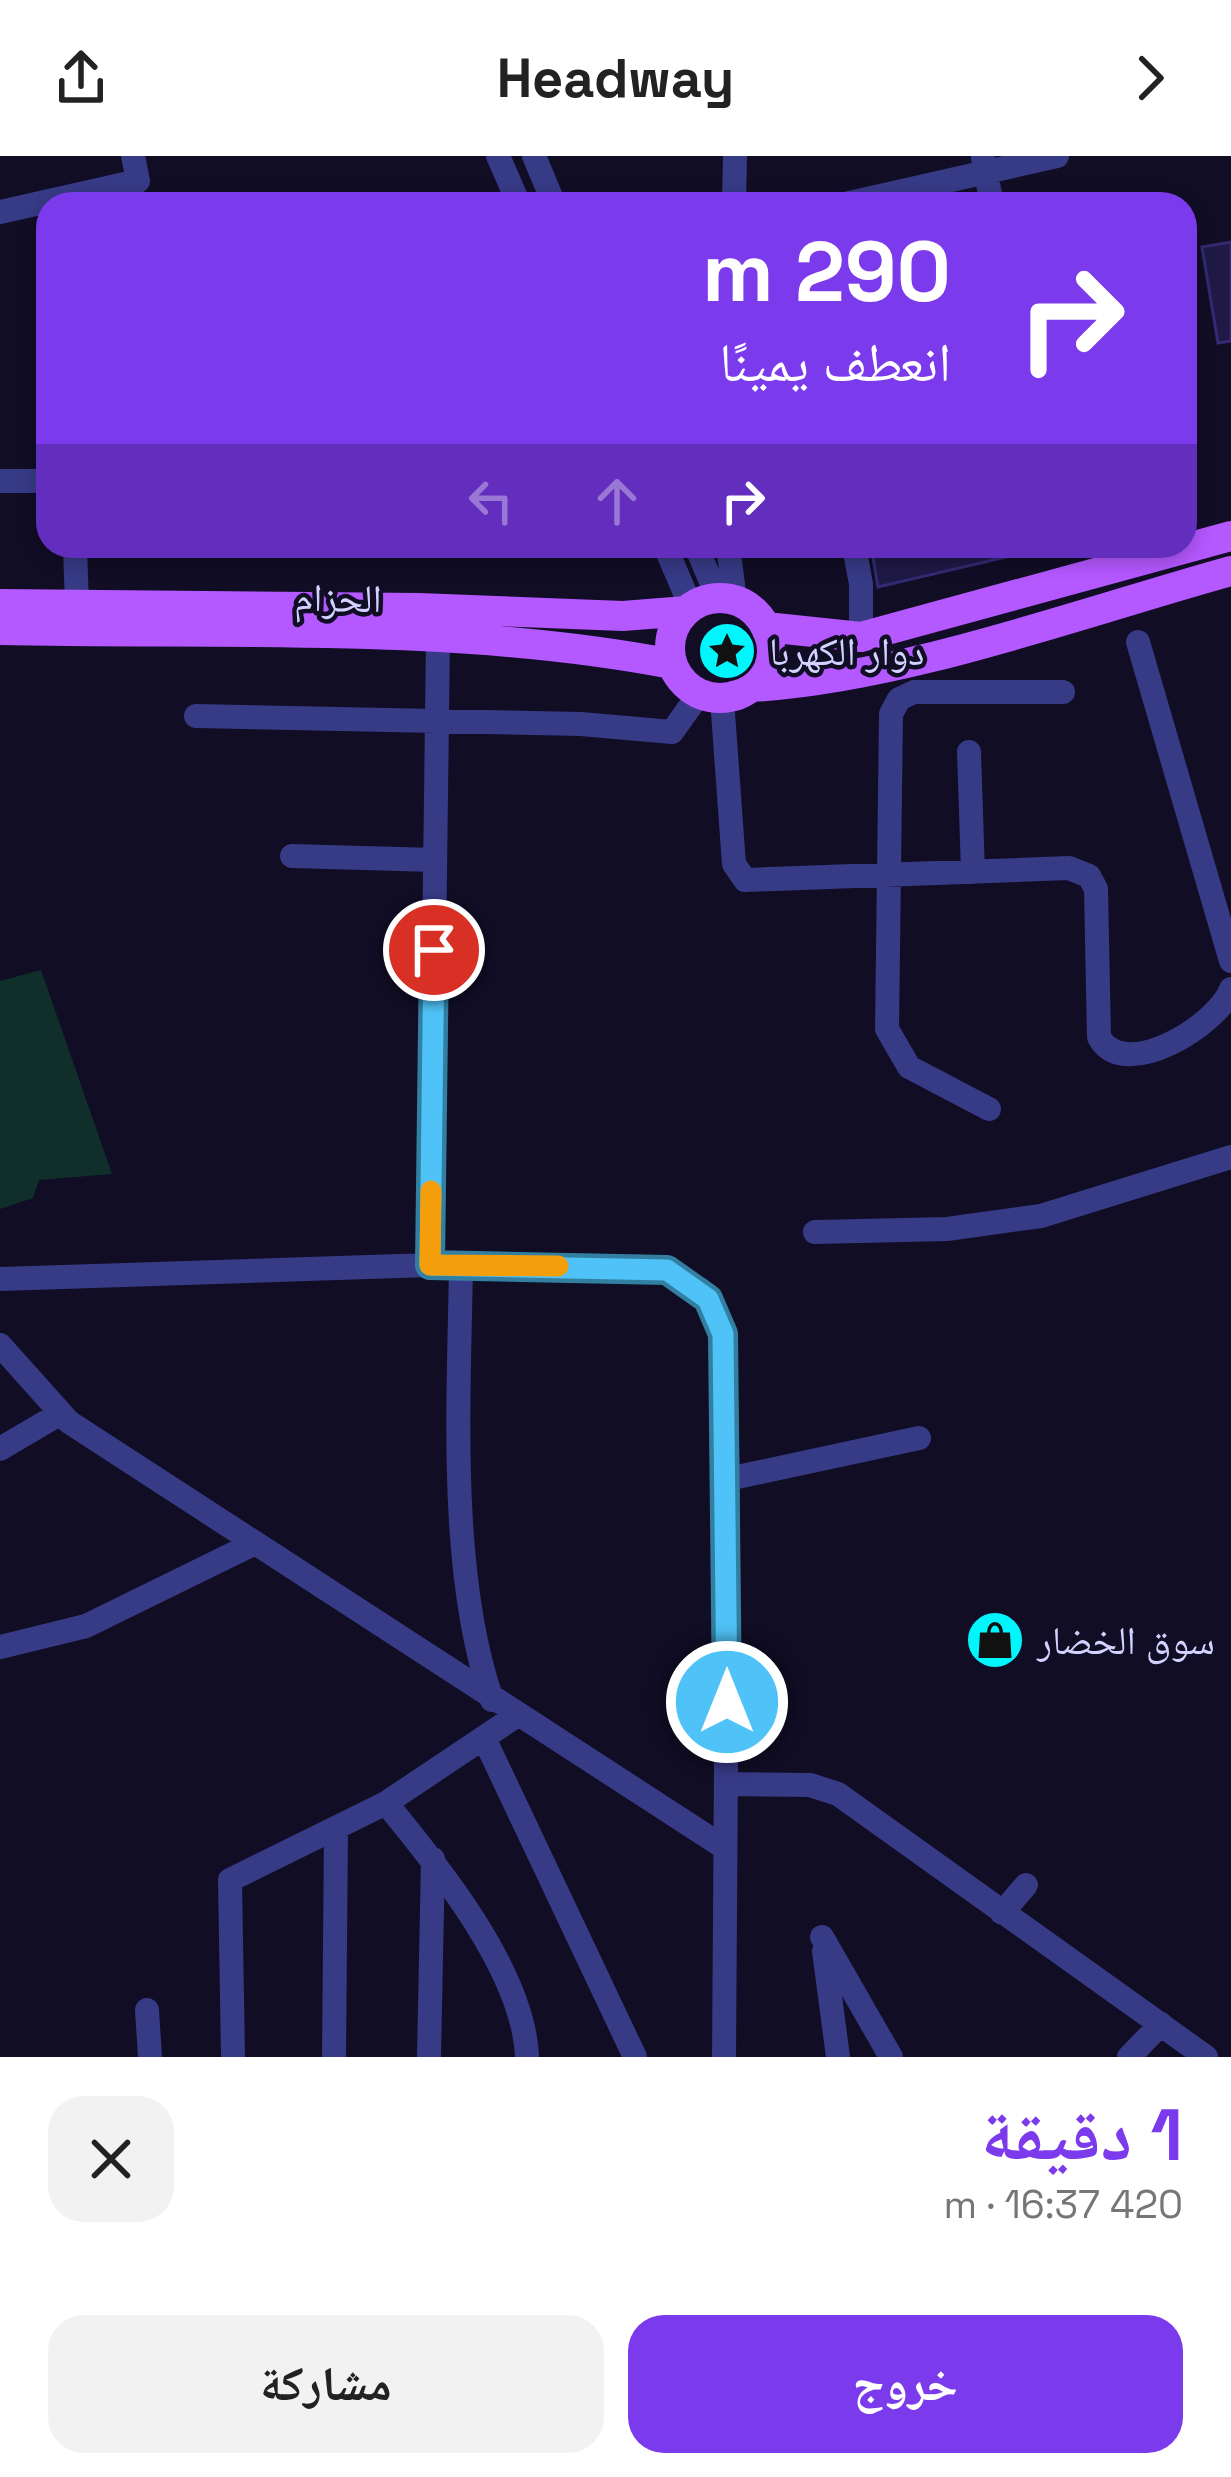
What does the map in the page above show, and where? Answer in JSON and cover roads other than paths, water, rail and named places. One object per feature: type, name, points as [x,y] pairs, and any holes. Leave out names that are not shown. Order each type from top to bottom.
[{"type":"main road","points":[[1197,545],[1231,536]]},
{"type":"main road","points":[[766,627],[861,638],[1151,558]]},
{"type":"main road","points":[[753,687],[770,659],[766,627],[754,610],[707,604],[671,636],[672,664],[710,697],[848,676],[1231,572]]},
{"type":"main road","name":"الحزام","points":[[0,604],[426,628],[597,648],[672,664]]},
{"type":"main road","name":"الحزام","points":[[0,630],[426,628],[623,616],[707,604]]},
{"type":"street","points":[[89,192],[138,181],[133,156]]},
{"type":"street","points":[[498,156],[513,192]]},
{"type":"street","points":[[534,156],[549,192]]},
{"type":"street","points":[[734,192],[735,156]]},
{"type":"street","points":[[910,192],[984,164],[1057,156]]},
{"type":"street","points":[[0,212],[36,204]]},
{"type":"street","points":[[0,481],[36,481]]},
{"type":"street","points":[[75,558],[76,606]]},
{"type":"street","points":[[674,558],[707,604]]},
{"type":"street","points":[[698,558],[707,604]]},
{"type":"street","points":[[707,604],[724,558]]},
{"type":"street","points":[[856,558],[861,638]]},
{"type":"street","points":[[426,628],[437,721],[430,1265]]},
{"type":"street","points":[[1138,642],[1231,961]]},
{"type":"street","points":[[989,1109],[920,1076],[891,1043],[884,1015],[890,714],[899,699],[914,692],[1063,692]]},
{"type":"street","points":[[196,716],[581,724],[662,733],[681,724],[710,697]]},
{"type":"street","points":[[710,697],[734,864],[740,876],[758,883],[1069,868],[1089,876],[1096,896],[1099,1037],[1115,1056],[1140,1056],[1207,1020],[1231,989]]},
{"type":"street","points":[[969,752],[973,872]]},
{"type":"street","points":[[292,856],[435,860]]},
{"type":"street","points":[[815,1232],[947,1229],[1041,1216],[1231,1157]]},
{"type":"street","points":[[0,1279],[430,1265],[654,1267],[690,1281],[708,1299],[723,1334],[728,1479],[724,2057]]},
{"type":"street","points":[[461,1265],[467,1558],[479,1663],[492,1700]]},
{"type":"street","points":[[0,1345],[61,1413],[251,1545],[725,1849]]},
{"type":"street","points":[[0,1449],[61,1413]]},
{"type":"street","points":[[728,1479],[919,1438]]},
{"type":"street","points":[[0,1647],[86,1626],[251,1545]]},
{"type":"street","points":[[233,2057],[230,1880],[386,1803],[516,1716]]},
{"type":"street","points":[[484,1738],[634,2057]]},
{"type":"street","points":[[727,1784],[825,1787],[1206,2057]]},
{"type":"street","points":[[386,1803],[475,1918],[522,2025],[526,2057]]},
{"type":"street","points":[[334,2057],[336,1830]]},
{"type":"street","points":[[429,2057],[433,1859]]},
{"type":"street","points":[[1002,1912],[1026,1885]]},
{"type":"street","points":[[838,2057],[822,1937],[891,2057]]},
{"type":"street","points":[[147,2010],[150,2057]]},
{"type":"street","points":[[1129,2057],[1161,2024]]},
{"type":"place","name":"دوار الكهربا","points":[[727,651]]},
{"type":"place","name":"سوق الخضار","points":[[995,1640]]}]
